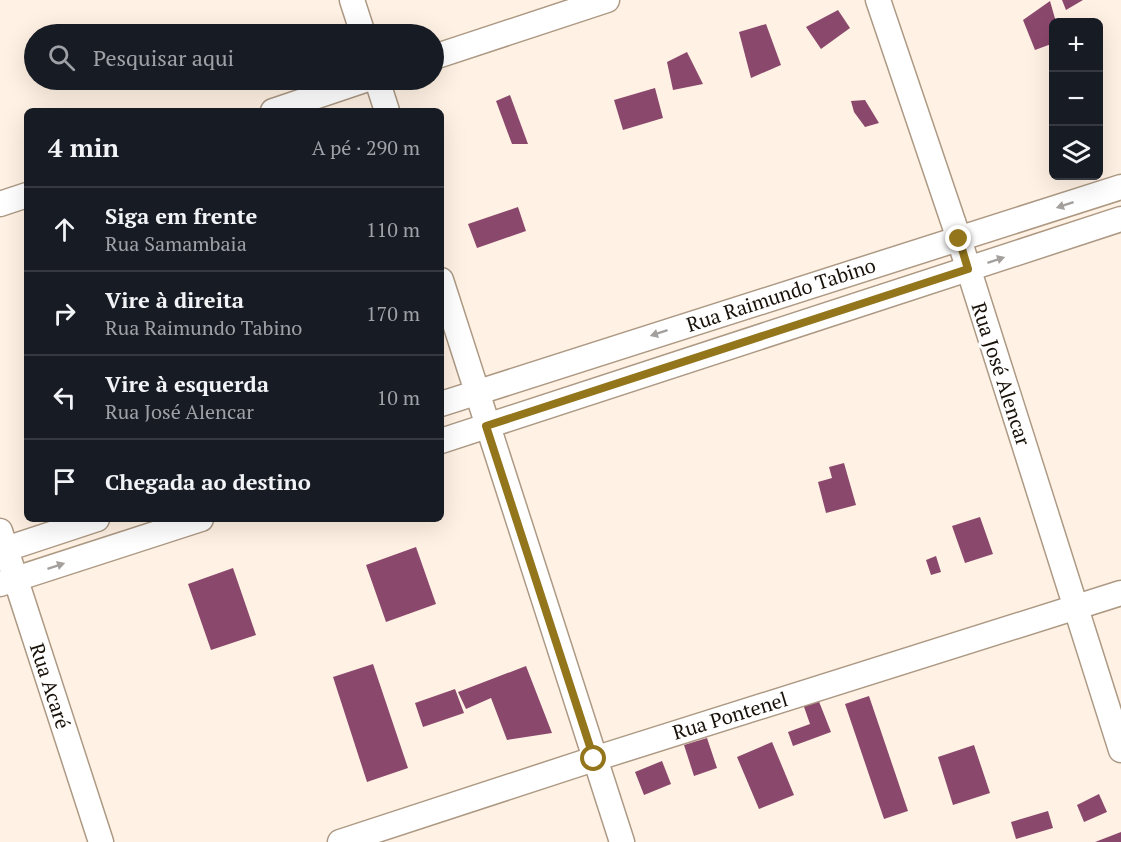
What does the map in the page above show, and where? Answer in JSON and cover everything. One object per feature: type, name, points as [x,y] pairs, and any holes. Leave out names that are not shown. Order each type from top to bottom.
[{"type":"street","points":[[352,0],[360,24]]},
{"type":"street","points":[[444,54],[607,0]]},
{"type":"street","name":"Rua José Alencar","points":[[878,0],[959,239],[1121,750]]},
{"type":"street","points":[[282,108],[335,90]]},
{"type":"street","points":[[380,90],[386,108]]},
{"type":"street","name":"Rua Raimundo Tabino","points":[[444,403],[1121,187]]},
{"type":"street","points":[[0,204],[24,196]]},
{"type":"street","name":"Rua Raimundo Tabino","points":[[444,440],[1121,219]]},
{"type":"street","points":[[444,289],[486,426],[622,842]]},
{"type":"street","points":[[556,366],[569,398]]},
{"type":"street","points":[[2,544],[86,522]]},
{"type":"street","points":[[8,582],[192,522]]},
{"type":"street","name":"Rua Acaré","points":[[2,544],[8,582],[101,842]]},
{"type":"street","name":"Rua Pontenel","points":[[340,842],[594,759],[1077,609],[1121,593]]},
{"type":"building","points":[[1062,0],[1083,0],[1066,10]]},
{"type":"building","points":[[1050,1],[1055,18],[1049,18],[1049,45],[1035,50],[1023,20]]},
{"type":"building","points":[[838,10],[850,28],[821,49],[806,27]]},
{"type":"building","points":[[766,24],[781,65],[751,78],[739,32]]},
{"type":"building","points":[[687,52],[703,84],[673,90],[667,62]]},
{"type":"building","points":[[655,88],[663,118],[623,130],[614,100]]},
{"type":"building","points":[[510,95],[528,144],[512,144],[496,101]]},
{"type":"building","points":[[865,100],[879,123],[865,127],[854,112],[851,101]]},
{"type":"building","points":[[518,207],[526,231],[477,248],[468,224]]},
{"type":"building","points":[[844,463],[856,505],[826,513],[818,482],[832,478],[829,467]]},
{"type":"building","points":[[980,517],[993,554],[965,563],[952,526]]},
{"type":"building","points":[[416,547],[436,604],[386,622],[366,565]]},
{"type":"building","points":[[936,556],[941,572],[931,575],[926,560]]},
{"type":"building","points":[[233,568],[256,635],[211,650],[188,584]]},
{"type":"building","points":[[373,664],[408,768],[367,782],[333,677]]},
{"type":"building","points":[[526,666],[552,733],[507,740],[491,698],[466,709],[458,692]]},
{"type":"building","points":[[455,689],[464,713],[423,727],[415,703]]},
{"type":"building","points":[[869,696],[908,811],[884,819],[845,704]]},
{"type":"building","points":[[818,699],[831,732],[793,746],[788,732],[810,724],[803,704]]},
{"type":"building","points":[[707,738],[717,768],[694,776],[684,745]]},
{"type":"building","points":[[772,742],[794,795],[759,809],[737,757]]},
{"type":"building","points":[[974,745],[990,793],[953,805],[938,757]]},
{"type":"building","points":[[662,761],[671,784],[644,795],[635,772]]},
{"type":"building","points":[[1099,794],[1107,812],[1084,822],[1077,805]]},
{"type":"building","points":[[1048,811],[1053,828],[1016,839],[1011,822]]},
{"type":"building","points":[[1121,832],[1121,842],[1095,842]]},
{"type":"route","points":[[594,759],[486,426],[968,269],[959,239]]}]
